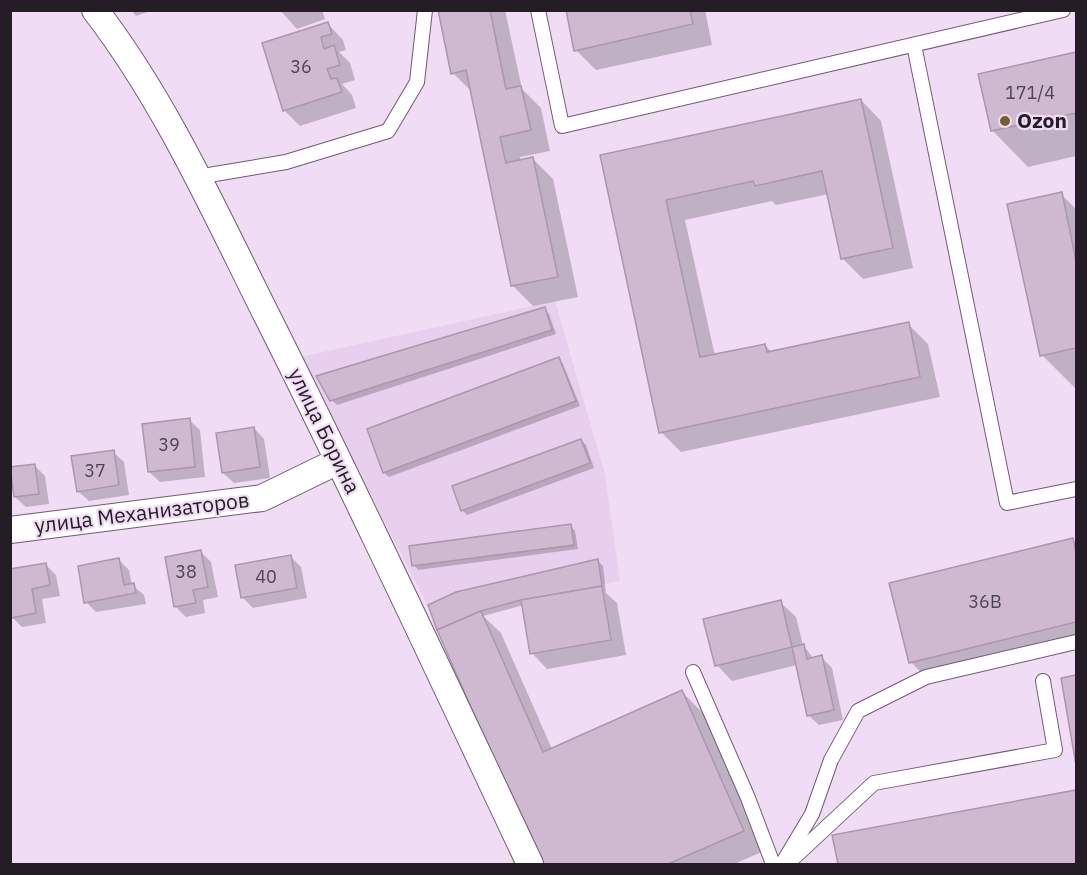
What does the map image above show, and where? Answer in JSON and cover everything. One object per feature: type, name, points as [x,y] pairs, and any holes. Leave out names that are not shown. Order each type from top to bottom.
[{"type":"street","name":"улица Борина","points":[[95,10],[122,45],[197,177],[373,531],[530,864]]},
{"type":"street","name":"улица Механизаторов","points":[[10,530],[262,498],[338,461]]},
{"type":"lane","points":[[197,177],[286,162],[388,131],[417,81],[425,10]]},
{"type":"lane","points":[[538,10],[562,126],[1062,10]]},
{"type":"lane","points":[[914,45],[1007,503],[1077,489]]},
{"type":"lane","points":[[782,864],[812,814],[831,760],[858,711],[926,677],[1077,642]]},
{"type":"lane","points":[[693,672],[748,798],[772,864]]},
{"type":"lane","points":[[787,864],[874,783],[1055,750],[1043,681]]},
{"type":"shaded area","points":[[555,301],[605,474],[620,581],[434,618],[300,357]]},
{"type":"building","points":[[438,10],[490,10],[506,89],[521,86],[531,130],[500,137],[506,163],[533,157],[558,277],[511,286],[466,70],[451,74]]},
{"type":"building","points":[[566,10],[690,10],[693,24],[574,51]]},
{"type":"building","points":[[328,22],[332,34],[321,37],[324,49],[334,45],[340,65],[327,69],[331,79],[337,78],[342,92],[283,111],[262,43]]},
{"type":"building","points":[[1076,52],[1076,113],[991,131],[978,74]]},
{"type":"building","points":[[861,99],[893,248],[841,259],[822,171],[755,186],[753,181],[666,200],[700,357],[765,344],[767,352],[909,322],[920,377],[659,433],[600,155]]},
{"type":"building","points":[[1062,192],[1076,261],[1076,348],[1040,356],[1007,204]]},
{"type":"building","points":[[545,307],[552,330],[330,401],[316,376]]},
{"type":"building","points":[[559,357],[576,401],[383,473],[367,429]]},
{"type":"building","points":[[190,418],[195,467],[148,472],[142,424]]},
{"type":"building","points":[[254,427],[260,467],[222,473],[216,433]]},
{"type":"building","points":[[581,439],[590,463],[461,511],[452,486]]},
{"type":"building","points":[[114,450],[119,485],[77,492],[71,456]]},
{"type":"building","points":[[35,464],[39,494],[14,497],[10,467]]},
{"type":"building","points":[[571,524],[574,545],[412,566],[409,546]]},
{"type":"building","points":[[1073,538],[1076,552],[1076,622],[909,663],[889,583]]},
{"type":"building","points":[[201,550],[208,587],[193,590],[196,603],[174,607],[165,557]]},
{"type":"building","points":[[291,555],[297,588],[241,598],[235,565]]},
{"type":"building","points":[[119,558],[124,585],[134,583],[136,593],[84,603],[78,566]]},
{"type":"building","points":[[598,559],[602,586],[521,600],[481,611],[437,630],[428,605],[456,592]]},
{"type":"building","points":[[46,563],[50,585],[32,589],[36,613],[11,618],[10,569]]},
{"type":"building","points":[[602,586],[611,640],[530,654],[521,600]]},
{"type":"building","points":[[781,600],[792,647],[715,666],[703,619]]},
{"type":"building","points":[[481,611],[543,752],[682,690],[744,831],[668,864],[540,864],[437,630]]},
{"type":"building","points":[[804,644],[807,659],[822,655],[834,710],[807,716],[792,647]]},
{"type":"building","points":[[1076,675],[1076,765],[1061,678]]},
{"type":"building","points":[[1076,790],[1076,864],[838,864],[832,835]]},
{"type":"place","name":"Ozon","points":[[1005,121]]}]
